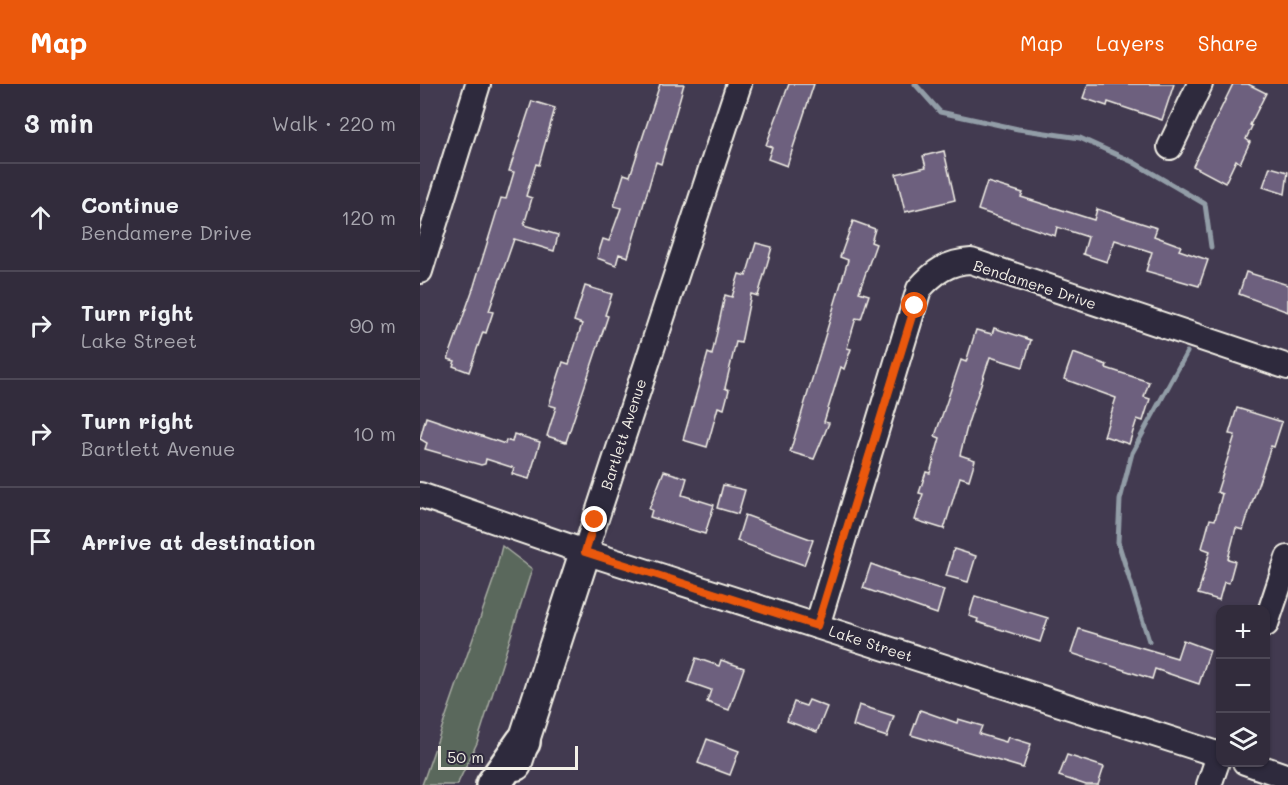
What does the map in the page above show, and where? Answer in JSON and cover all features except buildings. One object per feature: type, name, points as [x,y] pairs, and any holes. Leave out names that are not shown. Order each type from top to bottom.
[{"type":"highway","points":[[507,783],[523,742]]},
{"type":"main road","name":"Bartlett Avenue","points":[[523,742],[585,552]]},
{"type":"street","points":[[420,271],[478,84]]},
{"type":"street","name":"Bartlett Avenue","points":[[585,552],[739,84]]},
{"type":"street","points":[[1170,147],[1200,84]]},
{"type":"street","name":"Bendamere Drive","points":[[817,626],[919,289],[929,278],[952,262],[971,261],[1288,367]]},
{"type":"street","name":"Lake Street","points":[[420,495],[585,552],[1216,753]]},
{"type":"street","points":[[1270,612],[1288,558]]},
{"type":"street","points":[[1209,785],[1216,765]]},
{"type":"street","points":[[1259,767],[1288,777]]},
{"type":"green space","points":[[502,546],[532,569],[477,743],[457,785],[422,785],[494,578]]},
{"type":"waterway","points":[[915,84],[940,112],[1018,129],[1080,138],[1133,162],[1205,204],[1211,247]]},
{"type":"waterway","points":[[1149,641],[1118,542],[1120,500],[1132,453],[1187,352]]},
{"type":"route","points":[[595,520],[585,552],[817,626],[915,306]]}]
